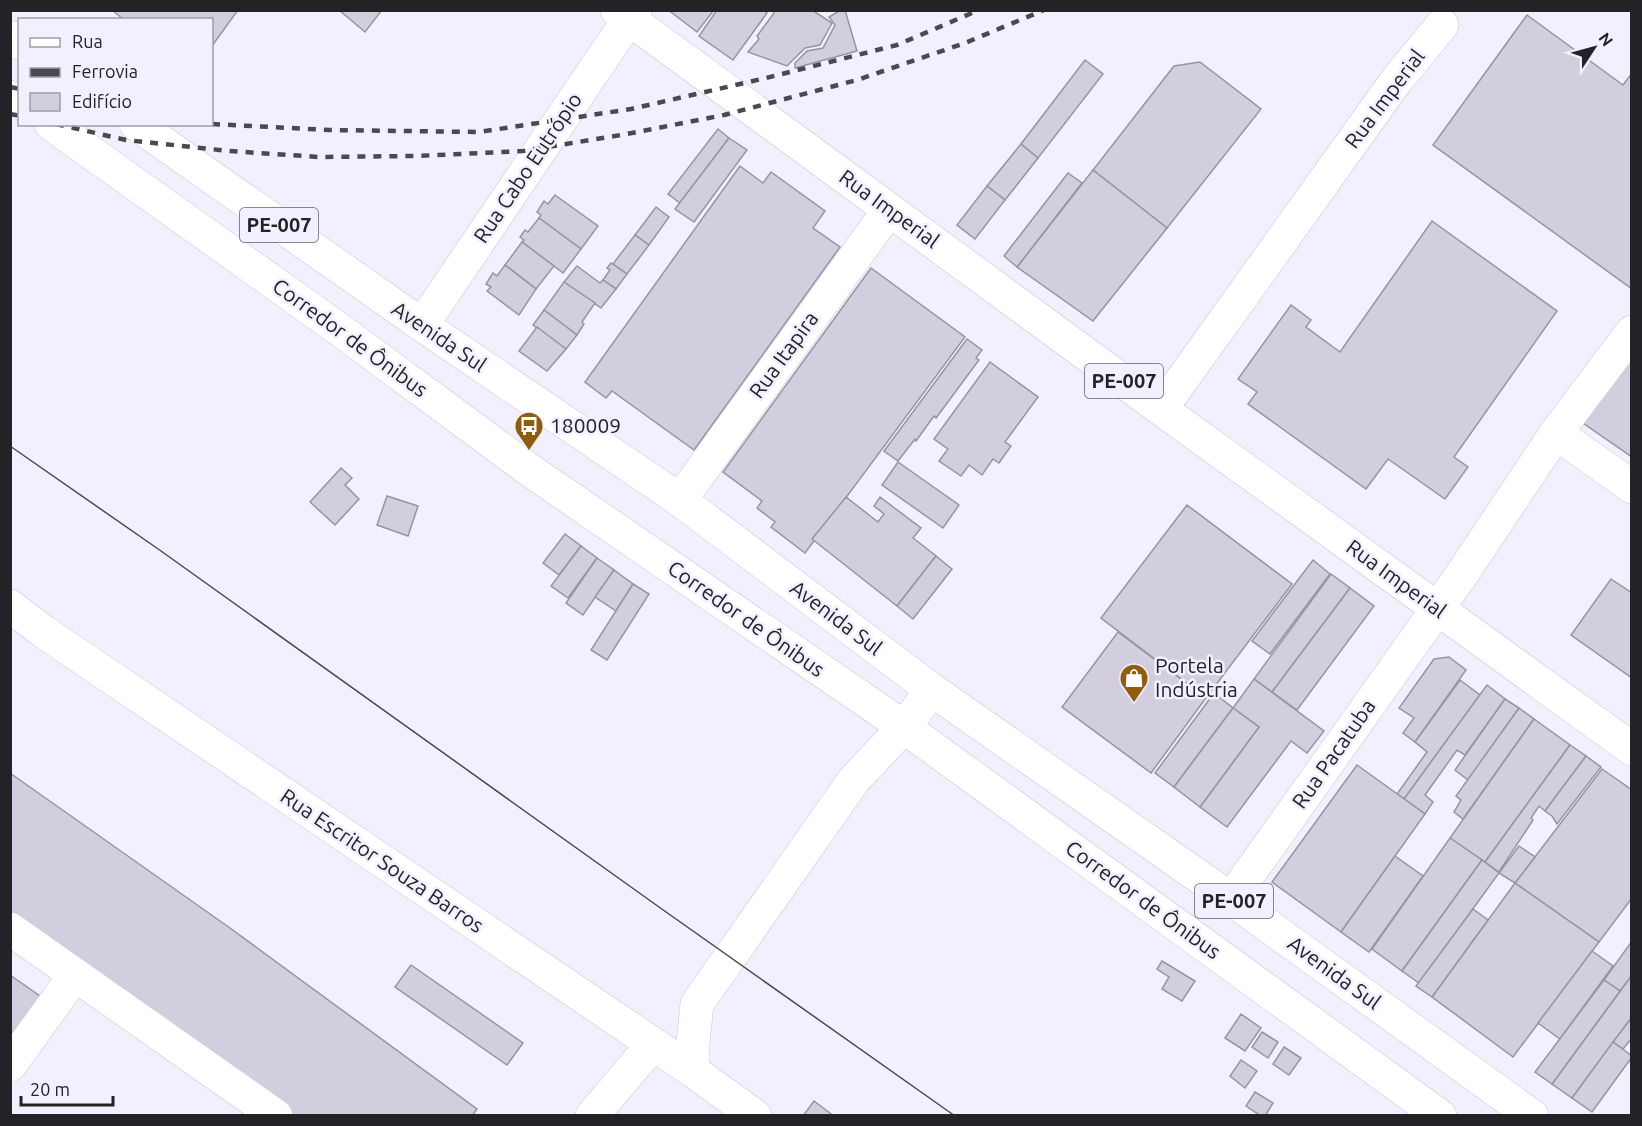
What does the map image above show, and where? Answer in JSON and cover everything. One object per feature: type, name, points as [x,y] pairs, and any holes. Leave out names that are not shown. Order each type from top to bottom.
[{"type":"main road","name":"Rua Imperial","points":[[627,13],[889,210],[1632,749]]},
{"type":"main road","name":"Rua Cabo Eutrópio","points":[[422,325],[627,13]]},
{"type":"main road","name":"Rua Imperial","points":[[1161,409],[1396,81],[1442,25]]},
{"type":"main road","name":"Corredor de Ônibus","points":[[54,126],[340,330],[531,471],[904,727],[1440,1116]]},
{"type":"main road","name":"Avenida Sul","points":[[139,126],[422,325],[680,500],[932,690],[1231,899],[1532,1116]]},
{"type":"main road","name":"Rua Itapira","points":[[680,500],[889,210]]},
{"type":"main road","name":"Rua Pacatuba","points":[[1231,899],[1438,609],[1556,433],[1632,332]]},
{"type":"main road","points":[[1556,433],[1632,487]]},
{"type":"main road","name":"Rua Escritor Souza Barros","points":[[10,606],[44,632],[653,1044],[693,1057],[755,1116]]},
{"type":"main road","points":[[693,1057],[718,1003],[868,794],[904,727],[932,690]]},
{"type":"main road","points":[[10,929],[276,1116]]},
{"type":"main road","points":[[10,1065],[75,975]]},
{"type":"main road","points":[[592,1116],[653,1044]]},
{"type":"building","points":[[112,10],[238,10],[213,45],[213,18],[122,18]]},
{"type":"building","points":[[339,10],[382,10],[365,32]]},
{"type":"building","points":[[672,10],[714,10],[697,32],[671,12]]},
{"type":"building","points":[[717,10],[764,10],[767,13],[733,60],[699,36]]},
{"type":"building","points":[[772,10],[812,10],[832,23],[820,45],[805,48],[787,66],[748,52],[759,39],[757,36],[774,13]]},
{"type":"building","points":[[845,10],[857,51],[795,68],[795,63],[807,51],[823,48],[835,25],[829,17]]},
{"type":"building","points":[[1527,15],[1623,85],[1632,73],[1632,289],[1433,145]]},
{"type":"building","points":[[1085,60],[1103,74],[1038,158],[1021,144]]},
{"type":"building","points":[[1200,62],[1261,109],[1167,228],[1093,170],[1174,66]]},
{"type":"building","points":[[718,129],[729,138],[680,203],[668,194]]},
{"type":"building","points":[[729,138],[747,150],[694,222],[675,209]]},
{"type":"building","points":[[1021,144],[1038,158],[1005,200],[987,186]]},
{"type":"building","points":[[740,166],[763,183],[771,172],[825,211],[813,228],[840,247],[694,450],[612,391],[606,398],[585,382]]},
{"type":"building","points":[[1093,170],[1167,228],[1093,321],[1017,267]]},
{"type":"building","points":[[1068,173],[1082,183],[1017,267],[1004,256]]},
{"type":"building","points":[[987,186],[1005,200],[975,239],[957,225]]},
{"type":"building","points":[[555,195],[598,226],[581,249],[539,218],[541,215],[537,212],[544,201],[548,204]]},
{"type":"building","points":[[656,207],[669,217],[649,245],[635,235]]},
{"type":"building","points":[[539,218],[581,249],[563,273],[522,242],[524,240],[520,237],[525,230],[528,232]]},
{"type":"building","points":[[1432,221],[1557,311],[1454,457],[1468,467],[1445,499],[1388,459],[1366,489],[1248,404],[1257,392],[1238,379],[1291,305],[1311,320],[1306,327],[1340,352]]},
{"type":"building","points":[[635,235],[649,245],[627,274],[613,264]]},
{"type":"building","points":[[522,242],[554,266],[536,289],[505,265]]},
{"type":"building","points":[[611,263],[627,274],[616,289],[603,280],[610,270],[607,268]]},
{"type":"building","points":[[505,265],[536,289],[519,315],[487,291],[491,287],[486,284],[493,273],[497,276]]},
{"type":"building","points":[[577,266],[600,283],[603,280],[616,289],[601,308],[564,282]]},
{"type":"building","points":[[871,268],[965,337],[805,553],[771,527],[775,522],[757,508],[762,501],[723,472]]},
{"type":"building","points":[[564,282],[595,303],[582,322],[584,324],[577,335],[544,310]]},
{"type":"building","points":[[544,310],[577,335],[566,349],[533,325]]},
{"type":"building","points":[[537,327],[566,349],[547,371],[519,351]]},
{"type":"building","points":[[967,339],[982,350],[976,358],[979,360],[936,418],[934,416],[898,461],[884,451]]},
{"type":"building","points":[[1632,357],[1632,457],[1583,423]]},
{"type":"building","points":[[990,362],[1038,397],[1005,442],[1011,446],[999,463],[993,459],[982,475],[969,465],[961,476],[939,461],[948,449],[934,439]]},
{"type":"building","points":[[898,462],[959,505],[943,528],[882,485]]},
{"type":"building","points":[[341,468],[352,478],[345,485],[359,499],[335,525],[310,502]]},
{"type":"building","points":[[387,496],[418,506],[408,536],[377,525]]},
{"type":"building","points":[[846,497],[878,522],[884,514],[874,506],[880,497],[921,528],[913,538],[936,556],[897,606],[812,539]]},
{"type":"building","points":[[1187,505],[1292,584],[1206,698],[1101,618]]},
{"type":"building","points":[[565,534],[581,546],[559,575],[543,563]]},
{"type":"building","points":[[581,546],[597,558],[568,598],[551,586]]},
{"type":"building","points":[[936,556],[952,569],[913,619],[897,606]]},
{"type":"building","points":[[597,558],[614,570],[583,615],[566,603]]},
{"type":"building","points":[[1313,560],[1330,574],[1270,654],[1252,641]]},
{"type":"building","points":[[614,570],[633,584],[616,611],[595,597]]},
{"type":"building","points":[[1331,574],[1350,588],[1272,692],[1254,679]]},
{"type":"building","points":[[1611,579],[1632,593],[1632,678],[1571,635]]},
{"type":"building","points":[[633,584],[649,594],[607,660],[591,650]]},
{"type":"building","points":[[1350,588],[1374,606],[1297,710],[1272,692]]},
{"type":"building","name":"Portela Indústria","points":[[1118,632],[1206,698],[1151,773],[1062,707]]},
{"type":"building","points":[[1449,657],[1466,670],[1415,742],[1403,733],[1414,718],[1399,708],[1434,659]]},
{"type":"building","points":[[1254,679],[1324,731],[1307,753],[1291,741],[1227,827],[1200,807],[1259,727],[1233,708]]},
{"type":"building","points":[[1460,680],[1480,695],[1404,799],[1397,794],[1427,752],[1415,742]]},
{"type":"building","points":[[1487,685],[1505,699],[1465,755],[1457,750],[1425,795],[1433,802],[1425,814],[1404,799]]},
{"type":"building","points":[[1214,693],[1233,708],[1174,787],[1155,773]]},
{"type":"building","points":[[1505,699],[1519,708],[1468,780],[1455,770]]},
{"type":"building","points":[[1233,708],[1259,727],[1200,807],[1174,787]]},
{"type":"building","points":[[1519,708],[1534,719],[1463,819],[1454,812],[1461,800],[1456,796]]},
{"type":"building","points":[[1534,719],[1570,745],[1485,862],[1450,838]]},
{"type":"building","points":[[1570,745],[1586,756],[1545,811],[1539,806],[1531,818],[1533,820],[1499,872],[1485,862]]},
{"type":"building","points":[[1586,756],[1601,767],[1557,824],[1545,811]]},
{"type":"building","points":[[1357,765],[1425,814],[1341,932],[1272,882]]},
{"type":"building","points":[[1602,769],[1632,790],[1632,898],[1599,942],[1515,883]]},
{"type":"building","points":[[10,773],[230,928],[477,1109],[472,1116],[277,1116],[10,927]]},
{"type":"building","points":[[1450,838],[1482,860],[1402,971],[1372,949]]},
{"type":"building","points":[[1519,846],[1535,857],[1515,883],[1499,873]]},
{"type":"building","points":[[1395,856],[1423,876],[1369,952],[1341,932]]},
{"type":"building","points":[[1482,860],[1499,873],[1419,983],[1402,971]]},
{"type":"building","points":[[1515,883],[1599,942],[1513,1057],[1432,997]]},
{"type":"building","points":[[1473,909],[1488,920],[1432,997],[1416,986]]},
{"type":"building","points":[[1632,941],[1632,976],[1620,991],[1604,980]]},
{"type":"building","points":[[1592,951],[1613,966],[1560,1039],[1538,1023]]},
{"type":"building","points":[[1162,961],[1195,981],[1182,1001],[1162,989],[1169,977],[1157,969]]},
{"type":"building","points":[[411,965],[523,1043],[507,1065],[395,987]]},
{"type":"building","points":[[10,975],[50,1003],[10,1059]]},
{"type":"building","points":[[1632,975],[1632,1017],[1572,1098],[1552,1084]]},
{"type":"building","points":[[1604,980],[1620,991],[1552,1084],[1535,1072]]},
{"type":"building","points":[[1241,1014],[1261,1028],[1245,1051],[1225,1038]]},
{"type":"building","points":[[1632,1017],[1632,1038],[1623,1049],[1613,1042]]},
{"type":"building","points":[[1262,1032],[1278,1042],[1268,1058],[1252,1047]]},
{"type":"building","points":[[1613,1042],[1632,1057],[1592,1112],[1572,1098]]},
{"type":"building","points":[[1284,1047],[1301,1058],[1289,1075],[1273,1064]]},
{"type":"building","points":[[1241,1060],[1257,1071],[1245,1088],[1230,1076]]},
{"type":"building","points":[[1255,1092],[1273,1103],[1265,1116],[1261,1116],[1246,1106]]},
{"type":"building","points":[[814,1101],[831,1114],[830,1116],[803,1116]]},
{"type":"tram line","points":[[10,446],[955,1116]]},
{"type":"railway","points":[[213,124],[329,130],[479,132],[631,109],[766,78],[897,45],[979,10]]},
{"type":"railway","points":[[65,126],[126,140],[229,151],[319,157],[416,156],[523,151],[724,115],[857,80],[965,43],[1044,10]]},
{"type":"railway","points":[[10,87],[18,89]]},
{"type":"railway","points":[[10,114],[18,116]]},
{"type":"place","name":"180009","points":[[529,452]]},
{"type":"place","name":"Portela Indústria","points":[[1134,704]]}]
